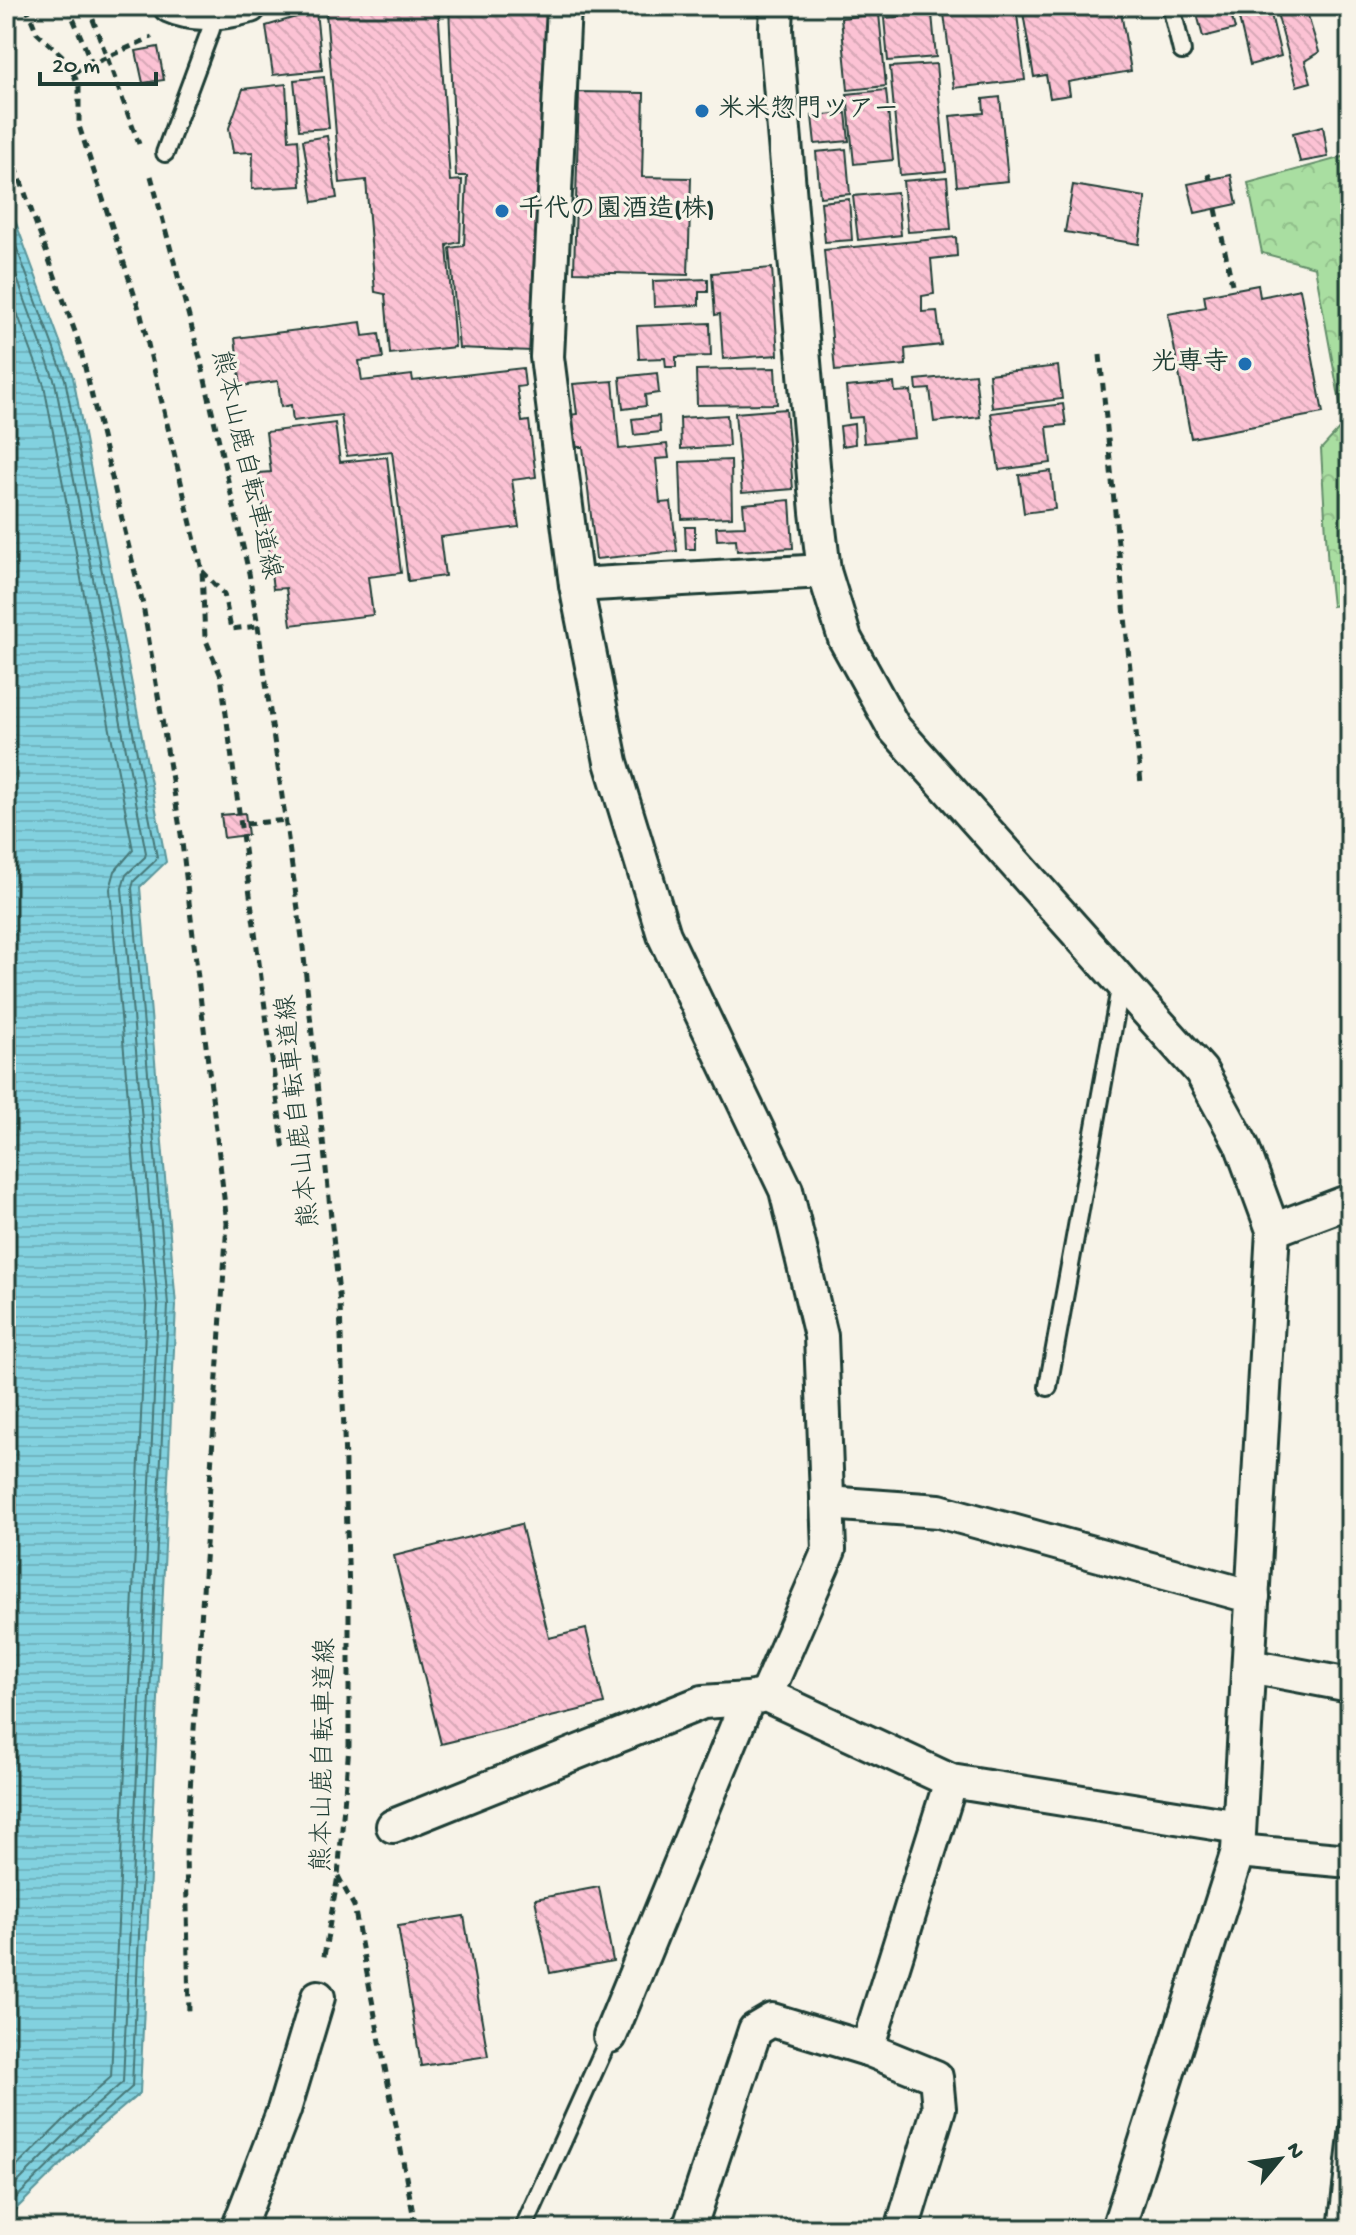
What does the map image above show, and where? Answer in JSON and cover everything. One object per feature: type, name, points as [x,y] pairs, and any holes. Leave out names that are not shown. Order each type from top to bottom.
[{"type":"street","points":[[170,6],[185,13],[250,6]]},
{"type":"street","points":[[564,6],[547,357],[576,585],[611,762],[664,935],[786,1190],[821,1336],[829,1550],[757,1697],[610,2036]]},
{"type":"street","points":[[777,6],[776,28],[815,496],[824,571],[845,639],[894,728],[1201,1071],[1242,1146],[1273,1230],[1239,1839],[1118,2229]]},
{"type":"street","points":[[576,585],[824,571]]},
{"type":"street","points":[[1273,1230],[1350,1201]]},
{"type":"street","points":[[827,1503],[939,1511],[1253,1597]]},
{"type":"street","points":[[1249,1666],[1350,1685]]},
{"type":"street","points":[[393,1826],[703,1702],[757,1697],[951,1781],[1350,1861]]},
{"type":"street","points":[[867,2049],[951,1781]]},
{"type":"street","points":[[238,2229],[284,2110],[318,1997]]},
{"type":"street","points":[[689,2229],[755,2030],[772,2020],[867,2049],[936,2077],[939,2108],[902,2229]]},
{"type":"lane","points":[[1171,6],[1182,51]]},
{"type":"lane","points":[[165,153],[211,29],[210,11]]},
{"type":"lane","points":[[1048,1387],[1121,983]]},
{"type":"lane","points":[[523,2229],[610,2036]]},
{"type":"lane","points":[[1337,2229],[1350,2119]]},
{"type":"path","points":[[26,6],[37,33],[67,60],[79,86],[79,126],[141,315],[202,570],[205,638],[221,676],[284,1151]]},
{"type":"path","points":[[68,6],[92,64]]},
{"type":"path","points":[[88,6],[144,157]]},
{"type":"path","points":[[73,73],[156,35]]},
{"type":"path","points":[[6,140],[79,343],[143,605],[181,834],[227,1223],[186,1852],[189,2015]]},
{"type":"path","name":"熊本山鹿自転車道線","points":[[149,171],[200,358],[249,573],[302,938],[340,1304],[349,1594],[349,1746],[338,1876],[354,1906],[416,2229]]},
{"type":"path","points":[[1216,209],[1232,284]]},
{"type":"path","points":[[1100,355],[1141,784]]},
{"type":"path","points":[[202,570],[224,594],[231,629],[258,626]]},
{"type":"path","points":[[246,824],[286,820]]},
{"type":"path","points":[[318,1997],[338,1876]]},
{"type":"green space","points":[[1350,155],[1350,603],[1332,606],[1321,449],[1344,424],[1315,267],[1262,253],[1248,183]]},
{"type":"water","points":[[6,196],[73,377],[166,862],[140,887],[176,1305],[140,2093],[95,2131],[6,2219]]},
{"type":"building","points":[[438,6],[450,181],[462,180],[460,242],[447,245],[455,347],[390,354],[385,294],[375,292],[366,180],[340,183],[326,12]]},
{"type":"building","name":"千代の園酒造(株)","points":[[449,6],[549,6],[544,133],[534,254],[532,351],[459,348],[450,248],[464,246],[467,176],[456,176]]},
{"type":"building","points":[[1016,6],[1025,80],[954,88],[944,14]]},
{"type":"building","points":[[1120,6],[1131,71],[1068,82],[1070,95],[1050,98],[1046,75],[1034,77],[1022,7]]},
{"type":"building","points":[[1195,6],[1229,6],[1235,29],[1203,37]]},
{"type":"building","points":[[1236,6],[1269,6],[1281,56],[1250,65]]},
{"type":"building","points":[[1275,6],[1305,6],[1319,52],[1305,61],[1311,82],[1297,86]]},
{"type":"building","points":[[316,11],[322,70],[273,75],[266,26]]},
{"type":"building","points":[[879,14],[886,86],[848,90],[841,18]]},
{"type":"building","points":[[932,14],[936,57],[888,61],[884,18]]},
{"type":"building","points":[[158,47],[164,80],[143,83],[136,51]]},
{"type":"building","points":[[936,64],[946,171],[900,175],[890,67]]},
{"type":"building","points":[[324,77],[329,128],[299,130],[294,80]]},
{"type":"building","points":[[286,84],[289,140],[298,139],[301,186],[252,189],[253,152],[233,153],[229,128],[243,89]]},
{"type":"building","points":[[886,90],[893,160],[854,164],[847,94]]},
{"type":"building","points":[[579,92],[644,93],[642,177],[691,178],[688,275],[574,272]]},
{"type":"building","points":[[1000,97],[1008,181],[957,186],[950,116],[984,113],[983,99]]},
{"type":"building","points":[[846,113],[849,141],[815,144],[812,116]]},
{"type":"building","points":[[1323,126],[1328,157],[1300,162],[1293,133]]},
{"type":"building","points":[[327,136],[337,198],[313,202],[303,140]]},
{"type":"building","points":[[846,149],[850,194],[820,197],[816,152]]},
{"type":"building","points":[[1231,175],[1237,204],[1195,213],[1188,184]]},
{"type":"building","points":[[947,177],[951,229],[908,232],[903,181]]},
{"type":"building","points":[[1073,185],[1146,197],[1139,244],[1065,232]]},
{"type":"building","points":[[897,192],[901,235],[858,240],[853,196]]},
{"type":"building","points":[[849,199],[852,240],[825,242],[821,202]]},
{"type":"building","points":[[956,237],[957,256],[931,259],[934,294],[922,296],[922,312],[937,311],[941,345],[905,349],[906,365],[835,371],[824,250]]},
{"type":"building","points":[[772,268],[778,355],[723,359],[720,314],[715,315],[712,273]]},
{"type":"building","points":[[708,279],[708,292],[699,292],[699,305],[654,307],[653,281]]},
{"type":"building","name":"光専寺","points":[[1258,285],[1260,297],[1300,289],[1323,413],[1191,438],[1168,314],[1206,307],[1204,295]]},
{"type":"building","points":[[361,322],[363,336],[379,334],[383,358],[359,361],[362,381],[412,375],[413,381],[523,368],[525,386],[517,387],[522,422],[529,421],[536,477],[512,480],[519,527],[440,537],[445,576],[408,581],[392,451],[347,456],[341,415],[293,421],[291,405],[281,407],[278,381],[241,386],[235,338]]},
{"type":"building","points":[[710,323],[711,356],[676,357],[676,367],[666,367],[665,358],[639,359],[637,326]]},
{"type":"building","points":[[1058,366],[1062,399],[992,408],[989,374]]},
{"type":"building","points":[[775,368],[777,404],[697,405],[696,370]]},
{"type":"building","points":[[657,373],[659,393],[645,395],[646,406],[623,409],[620,377]]},
{"type":"building","points":[[975,374],[980,417],[934,422],[930,389],[917,390],[916,380]]},
{"type":"building","points":[[613,381],[619,449],[667,444],[669,458],[656,459],[660,503],[671,502],[677,551],[596,559],[583,447],[573,447],[570,415],[577,414],[573,384]]},
{"type":"building","points":[[894,383],[895,392],[911,391],[916,438],[864,443],[862,417],[849,418],[846,387]]},
{"type":"building","points":[[1063,404],[1066,425],[1047,427],[1051,463],[999,470],[991,413]]},
{"type":"building","points":[[786,409],[793,489],[742,493],[735,413]]},
{"type":"building","points":[[727,415],[729,446],[681,449],[680,418]]},
{"type":"building","points":[[659,416],[660,432],[634,435],[632,419]]},
{"type":"building","points":[[335,423],[340,462],[387,457],[401,573],[368,577],[373,615],[291,625],[286,588],[273,589],[259,473],[271,472],[266,432]]},
{"type":"building","points":[[854,424],[855,444],[842,446],[840,426]]},
{"type":"building","points":[[731,460],[732,517],[682,519],[680,462]]},
{"type":"building","points":[[1051,471],[1055,509],[1024,513],[1019,475]]},
{"type":"building","points":[[790,500],[793,548],[737,551],[736,539],[717,540],[716,527],[745,526],[743,504]]},
{"type":"building","points":[[685,527],[695,527],[695,549],[686,549]]},
{"type":"building","points":[[245,813],[248,835],[224,838],[221,815]]},
{"type":"building","points":[[521,1524],[549,1638],[586,1629],[604,1704],[441,1744],[394,1556]]},
{"type":"building","points":[[599,1887],[613,1961],[550,1973],[535,1899]]},
{"type":"building","points":[[464,1916],[488,2056],[421,2066],[398,1926]]},
{"type":"place","name":"米米惣門ツアー","points":[[702,111]]},
{"type":"place","name":"千代の園酒造(株)","points":[[502,211]]},
{"type":"place","name":"光専寺","points":[[1245,364]]}]
